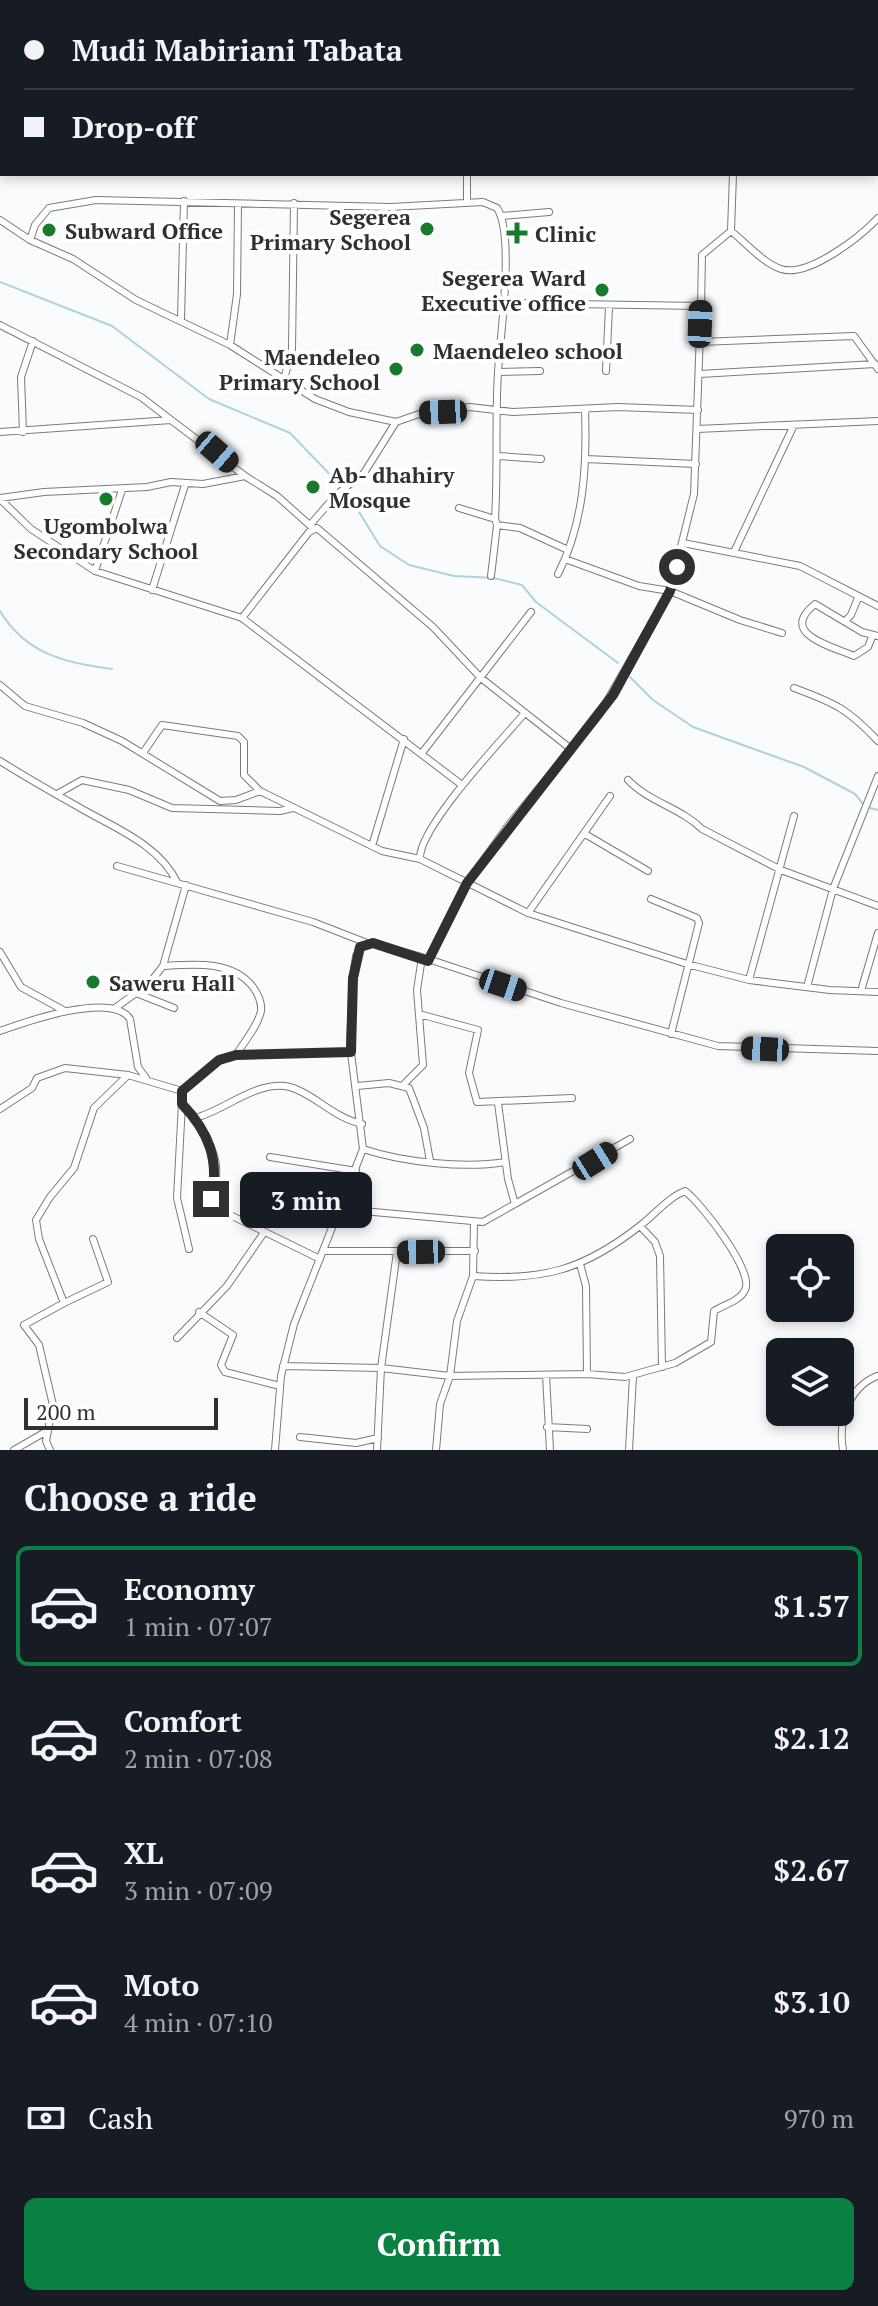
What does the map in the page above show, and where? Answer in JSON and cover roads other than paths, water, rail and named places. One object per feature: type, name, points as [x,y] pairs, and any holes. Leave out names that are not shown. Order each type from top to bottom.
[{"type":"street","points":[[467,176],[467,202]]},
{"type":"street","points":[[357,1086],[404,1084],[423,1065],[418,972],[467,883],[613,695],[670,591],[683,543],[696,464],[702,255],[731,231],[733,176]]},
{"type":"street","points":[[30,240],[35,225],[55,205],[96,200],[184,201],[238,206],[294,203],[391,207],[483,202],[497,208],[501,216],[504,303],[498,372],[499,456],[491,576]]},
{"type":"street","points":[[181,319],[184,201]]},
{"type":"street","points":[[284,379],[292,350],[294,203]]},
{"type":"street","points":[[230,345],[237,294],[238,206]]},
{"type":"street","points":[[501,216],[549,212]]},
{"type":"street","points":[[731,231],[778,268],[791,271],[803,269],[848,244],[878,218]]},
{"type":"street","points":[[0,220],[30,240],[73,259],[136,300],[230,345],[326,405],[396,422],[422,413],[470,407],[497,411],[642,406],[698,410]]},
{"type":"street","points":[[504,303],[609,307],[701,306]]},
{"type":"street","points":[[606,371],[609,307]]},
{"type":"street","points":[[0,325],[141,397],[245,476],[277,496],[433,627],[481,678],[571,749]]},
{"type":"street","points":[[700,342],[854,336],[877,365]]},
{"type":"street","points":[[23,432],[21,377],[33,341]]},
{"type":"street","points":[[700,374],[877,365]]},
{"type":"street","points":[[498,372],[540,371]]},
{"type":"street","points":[[558,574],[580,512],[586,459],[585,410]]},
{"type":"street","points":[[0,432],[171,420]]},
{"type":"street","points":[[697,429],[878,421]]},
{"type":"street","points":[[242,618],[336,495],[364,473],[396,422]]},
{"type":"street","points":[[734,552],[794,425]]},
{"type":"street","points":[[499,456],[541,459]]},
{"type":"street","points":[[586,459],[696,464]]},
{"type":"street","points":[[0,498],[44,492],[122,490],[171,482],[185,485],[245,476]]},
{"type":"street","points":[[152,590],[185,485]]},
{"type":"street","points":[[95,571],[122,490]]},
{"type":"street","points":[[0,498],[43,539],[95,571],[242,618],[462,785]]},
{"type":"street","points":[[459,508],[520,528],[568,550]]},
{"type":"street","points":[[683,543],[800,566],[878,606]]},
{"type":"street","points":[[565,559],[639,586],[670,591],[740,620],[782,633]]},
{"type":"street","points":[[845,621],[858,598]]},
{"type":"street","points":[[815,604],[875,637],[868,647],[854,656],[809,637],[802,627],[803,618],[815,604]]},
{"type":"street","points":[[422,753],[531,612]]},
{"type":"street","points":[[0,685],[25,706],[96,727],[220,801],[236,800],[260,791]]},
{"type":"street","points":[[794,688],[848,711],[878,741]]},
{"type":"street","points":[[420,859],[419,855],[432,829],[462,785],[524,714]]},
{"type":"street","points":[[143,753],[162,725],[238,736],[244,742],[244,775],[260,791],[372,846],[420,859],[528,913],[687,964],[749,980],[878,992]]},
{"type":"street","points":[[372,846],[404,739]]},
{"type":"street","points":[[0,761],[115,824],[165,864],[177,882]]},
{"type":"street","points":[[807,987],[833,889],[878,776]]},
{"type":"street","points":[[57,794],[82,780],[129,790],[172,808],[293,808]]},
{"type":"street","points":[[628,780],[638,791],[692,820],[702,829],[781,870],[878,906]]},
{"type":"street","points":[[528,913],[610,796]]},
{"type":"street","points":[[749,980],[794,816]]},
{"type":"street","points":[[585,834],[648,871]]},
{"type":"street","points":[[117,866],[313,922],[367,943],[671,1034],[726,1047],[878,1051]]},
{"type":"street","points":[[141,994],[163,966],[186,885]]},
{"type":"street","points":[[651,899],[699,920],[671,1034]]},
{"type":"street","points":[[861,991],[878,933]]},
{"type":"street","points":[[275,1450],[283,1366],[363,1149],[351,1052],[357,954],[367,943]]},
{"type":"street","points":[[0,952],[21,987],[64,1011]]},
{"type":"street","points":[[163,966],[220,966],[248,982],[261,1004],[261,1013],[236,1055]]},
{"type":"street","points":[[115,1008],[124,998],[141,994],[174,1008]]},
{"type":"street","points":[[0,1031],[64,1011],[115,1008],[130,1019],[138,1067],[146,1079]]},
{"type":"street","points":[[419,1014],[478,1030],[469,1068],[477,1102],[572,1098]]},
{"type":"street","points":[[0,1109],[32,1088],[37,1078],[55,1069],[74,1068],[128,1075],[146,1079],[165,1089],[182,1091],[219,1060],[236,1055],[351,1052]]},
{"type":"street","points":[[64,1303],[39,1239],[36,1220],[74,1168],[94,1108],[128,1075]]},
{"type":"street","points":[[404,1084],[417,1108],[430,1161]]},
{"type":"street","points":[[195,1118],[266,1089],[288,1087],[334,1115],[362,1124]]},
{"type":"street","points":[[182,1091],[177,1198],[189,1249]]},
{"type":"street","points":[[498,1103],[505,1162],[515,1204]]},
{"type":"street","points":[[182,1104],[195,1118],[217,1171],[211,1199],[214,1207],[263,1234],[320,1259]]},
{"type":"street","points":[[270,1201],[340,1213],[474,1223],[489,1220],[630,1139]]},
{"type":"street","points":[[363,1149],[469,1165],[505,1162]]},
{"type":"street","points":[[270,1157],[356,1171]]},
{"type":"street","points":[[283,1366],[381,1368],[450,1376],[633,1376],[662,1367],[711,1342],[714,1311],[744,1293],[747,1276],[714,1224],[687,1191],[680,1193],[640,1226],[580,1264],[537,1278],[473,1276]]},
{"type":"street","points":[[436,1450],[440,1404],[450,1376],[457,1321],[473,1276],[474,1223]]},
{"type":"street","points":[[640,1226],[655,1242],[660,1256],[662,1367]]},
{"type":"street","points":[[177,1338],[227,1286],[263,1234]]},
{"type":"street","points":[[50,1450],[47,1431],[53,1405],[39,1345],[24,1325],[108,1282],[93,1239]]},
{"type":"street","points":[[323,1251],[475,1251]]},
{"type":"street","points":[[377,1450],[381,1368],[397,1252]]},
{"type":"street","points":[[580,1264],[586,1286],[587,1374]]},
{"type":"street","points":[[199,1312],[233,1335],[221,1365],[225,1372],[280,1386]]},
{"type":"street","points":[[546,1375],[550,1450]]},
{"type":"street","points":[[629,1450],[633,1376]]},
{"type":"street","points":[[843,1450],[840,1428],[846,1410],[861,1384],[877,1376]]},
{"type":"street","points":[[547,1427],[587,1429]]},
{"type":"street","points":[[14,1450],[47,1431]]},
{"type":"street","points":[[300,1437],[356,1443],[378,1438]]},
{"type":"waterway","points":[[0,282],[112,326],[209,399],[290,433],[341,486]]},
{"type":"waterway","points":[[346,491],[380,546],[409,565],[454,576],[494,578],[522,585],[536,602],[618,663]]},
{"type":"waterway","points":[[0,611],[10,626],[34,647],[63,659],[112,669]]},
{"type":"waterway","points":[[630,677],[653,700],[693,727],[804,767],[855,794],[864,805]]},
{"type":"waterway","points":[[870,808],[878,810]]},
{"type":"place","name":"Segerea Primary School","points":[[427,229]]},
{"type":"place","name":"Subward Office","points":[[49,230]]},
{"type":"place","name":"Clinic","points":[[517,233]]},
{"type":"place","name":"Segerea Ward Executive office","points":[[602,290]]},
{"type":"place","name":"Maendeleo school","points":[[417,350]]},
{"type":"place","name":"Maendeleo Primary School","points":[[396,369]]},
{"type":"place","name":"Ab- dhahiry Mosque","points":[[313,487]]},
{"type":"place","name":"Ugombolwa Secondary School","points":[[106,499]]},
{"type":"place","name":"Saweru Hall","points":[[93,982]]}]
